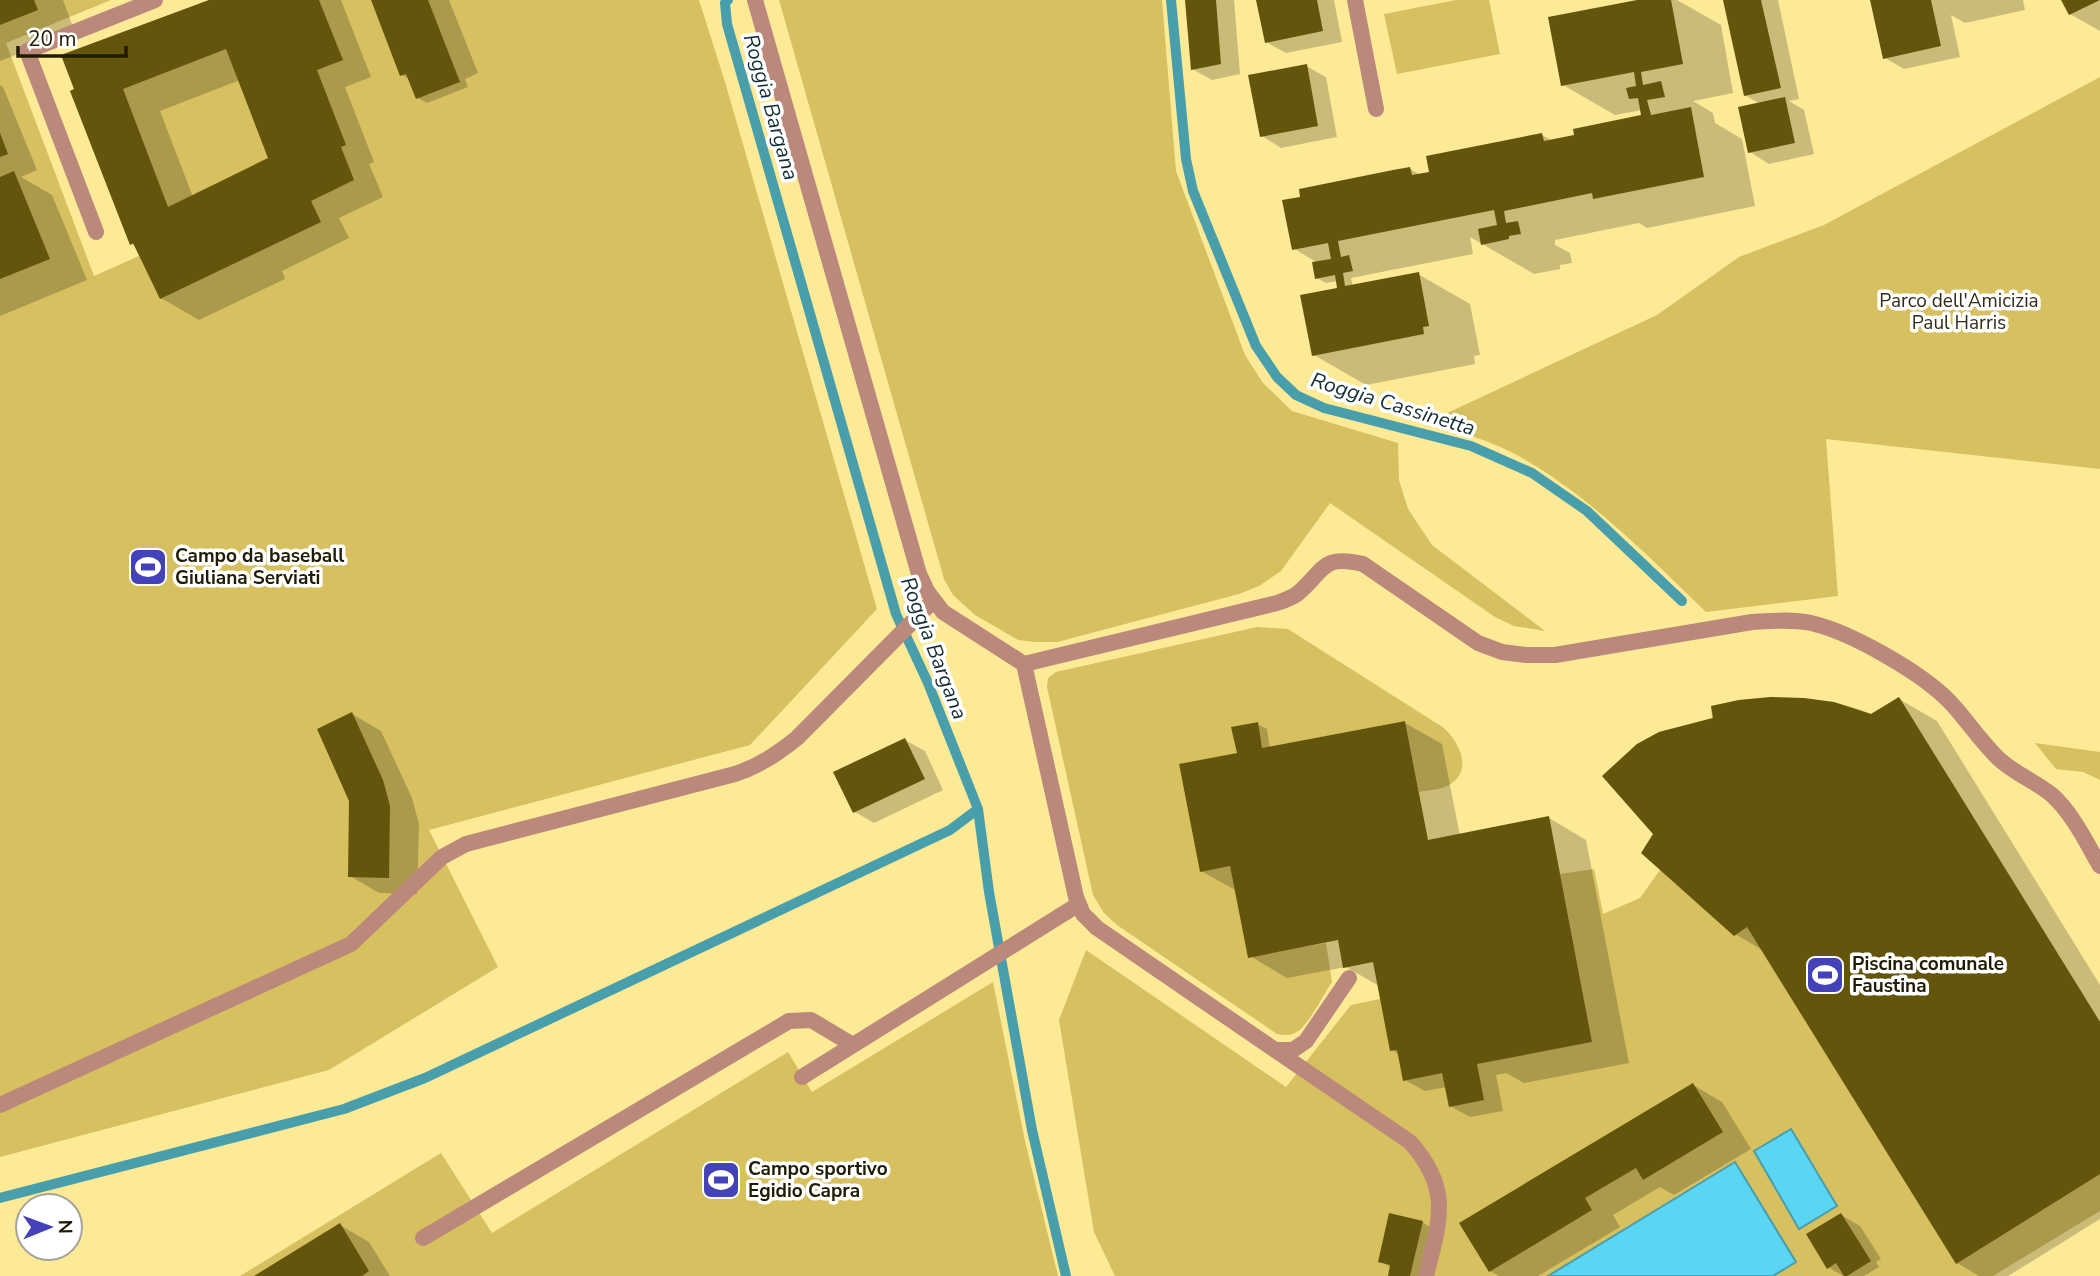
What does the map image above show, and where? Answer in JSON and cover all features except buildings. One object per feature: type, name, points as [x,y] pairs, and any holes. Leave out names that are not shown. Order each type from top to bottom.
[{"type":"lane","points":[[96,232],[27,51],[155,0]]},
{"type":"lane","points":[[755,0],[915,561],[927,592],[943,612],[1024,664],[1083,914],[1097,928],[1410,1142],[1424,1159],[1434,1180],[1441,1208],[1426,1276]]},
{"type":"lane","points":[[1355,0],[1376,109]]},
{"type":"lane","points":[[1024,664],[1276,603],[1294,596],[1321,568],[1333,561],[1363,564],[1478,643],[1502,652],[1555,655],[1752,622],[1811,623],[1841,634],[1912,671],[1931,684],[1951,702],[2009,769],[2050,794],[2062,806],[2100,866]]},
{"type":"lane","points":[[0,1105],[351,944],[442,857],[466,844],[757,766],[777,755],[797,738],[933,601]]},
{"type":"lane","points":[[802,1077],[1079,904]]},
{"type":"lane","points":[[1275,1050],[1293,1050],[1306,1041],[1349,978]]},
{"type":"lane","points":[[423,1238],[789,1021],[811,1020],[853,1045]]},
{"type":"green space","points":[[0,0],[111,0],[6,43],[94,276],[139,256],[134,244],[130,245],[70,91],[74,89],[61,55],[209,0],[699,0],[877,609],[750,745],[429,830],[498,967],[329,1070],[0,1157]]},
{"type":"green space","points":[[779,0],[1162,0],[1176,171],[1245,355],[1263,383],[1292,411],[1398,443],[1399,480],[1408,509],[1432,545],[1545,631],[1514,626],[1495,617],[1330,503],[1281,571],[1259,586],[1239,594],[1057,642],[1018,640],[975,615],[953,595],[944,579]]},
{"type":"green space","points":[[1456,0],[1489,0],[1500,54],[1397,74],[1384,14]]},
{"type":"green space","name":"Parco dell'Amicizia Paul Harris","points":[[2100,77],[2100,469],[1826,439],[1838,596],[1706,612],[1616,527],[1542,470],[1505,449],[1430,421],[1657,315],[1739,257],[1824,225]]},
{"type":"green space","points":[[1257,627],[1288,629],[1444,728],[1458,747],[1462,762],[1462,770],[1452,783],[1419,792],[1405,721],[1262,748],[1257,722],[1232,727],[1237,753],[1179,765],[1200,871],[1230,866],[1248,957],[1326,943],[1332,982],[1305,1024],[1300,1030],[1288,1035],[1277,1034],[1117,925],[1104,913],[1093,895],[1047,687],[1048,678],[1056,672]]},
{"type":"green space","name":"Piscina comunale Faustina","points":[[1771,697],[1822,701],[1871,714],[1899,697],[2100,1022],[2100,1211],[1993,1276],[1115,1276],[1094,1232],[1059,1020],[1086,950],[1286,1087],[1351,1005],[1380,999],[1391,1051],[1479,1034],[1485,1062],[1592,1042],[1560,874],[1594,869],[1603,914],[1640,898],[1660,870],[1653,834],[1602,776],[1637,744],[1659,732],[1712,718],[1711,706]]},
{"type":"green space","points":[[2035,743],[2100,752],[2100,780],[2083,772],[2056,769]]},
{"type":"green space","name":"Campo sportivo Egidio Capra","points":[[993,982],[1025,1141],[1058,1276],[240,1276],[441,1153],[492,1233],[788,1052],[812,1092]]},
{"type":"water","points":[[1791,1129],[1837,1206],[1799,1229],[1754,1151]]},
{"type":"water","points":[[1735,1162],[1796,1262],[1773,1276],[1548,1276]]},
{"type":"waterway","name":"Roggia Bargana","points":[[728,0],[725,3],[727,24],[896,614],[928,683],[978,809],[989,892],[1032,1130],[1066,1276]]},
{"type":"waterway","name":"Roggia Cassinetta","points":[[1171,0],[1186,159],[1193,191],[1256,346],[1277,377],[1296,395],[1324,408],[1471,446],[1532,473],[1587,511],[1682,601]]},
{"type":"waterway","points":[[0,1198],[344,1109],[425,1078],[950,830],[978,809]]},
{"type":"place","name":"Campo da baseball Giuliana Serviati","points":[[148,567]]},
{"type":"place","name":"Piscina comunale Faustina","points":[[1825,975]]},
{"type":"place","name":"Campo sportivo Egidio Capra","points":[[721,1180]]}]
